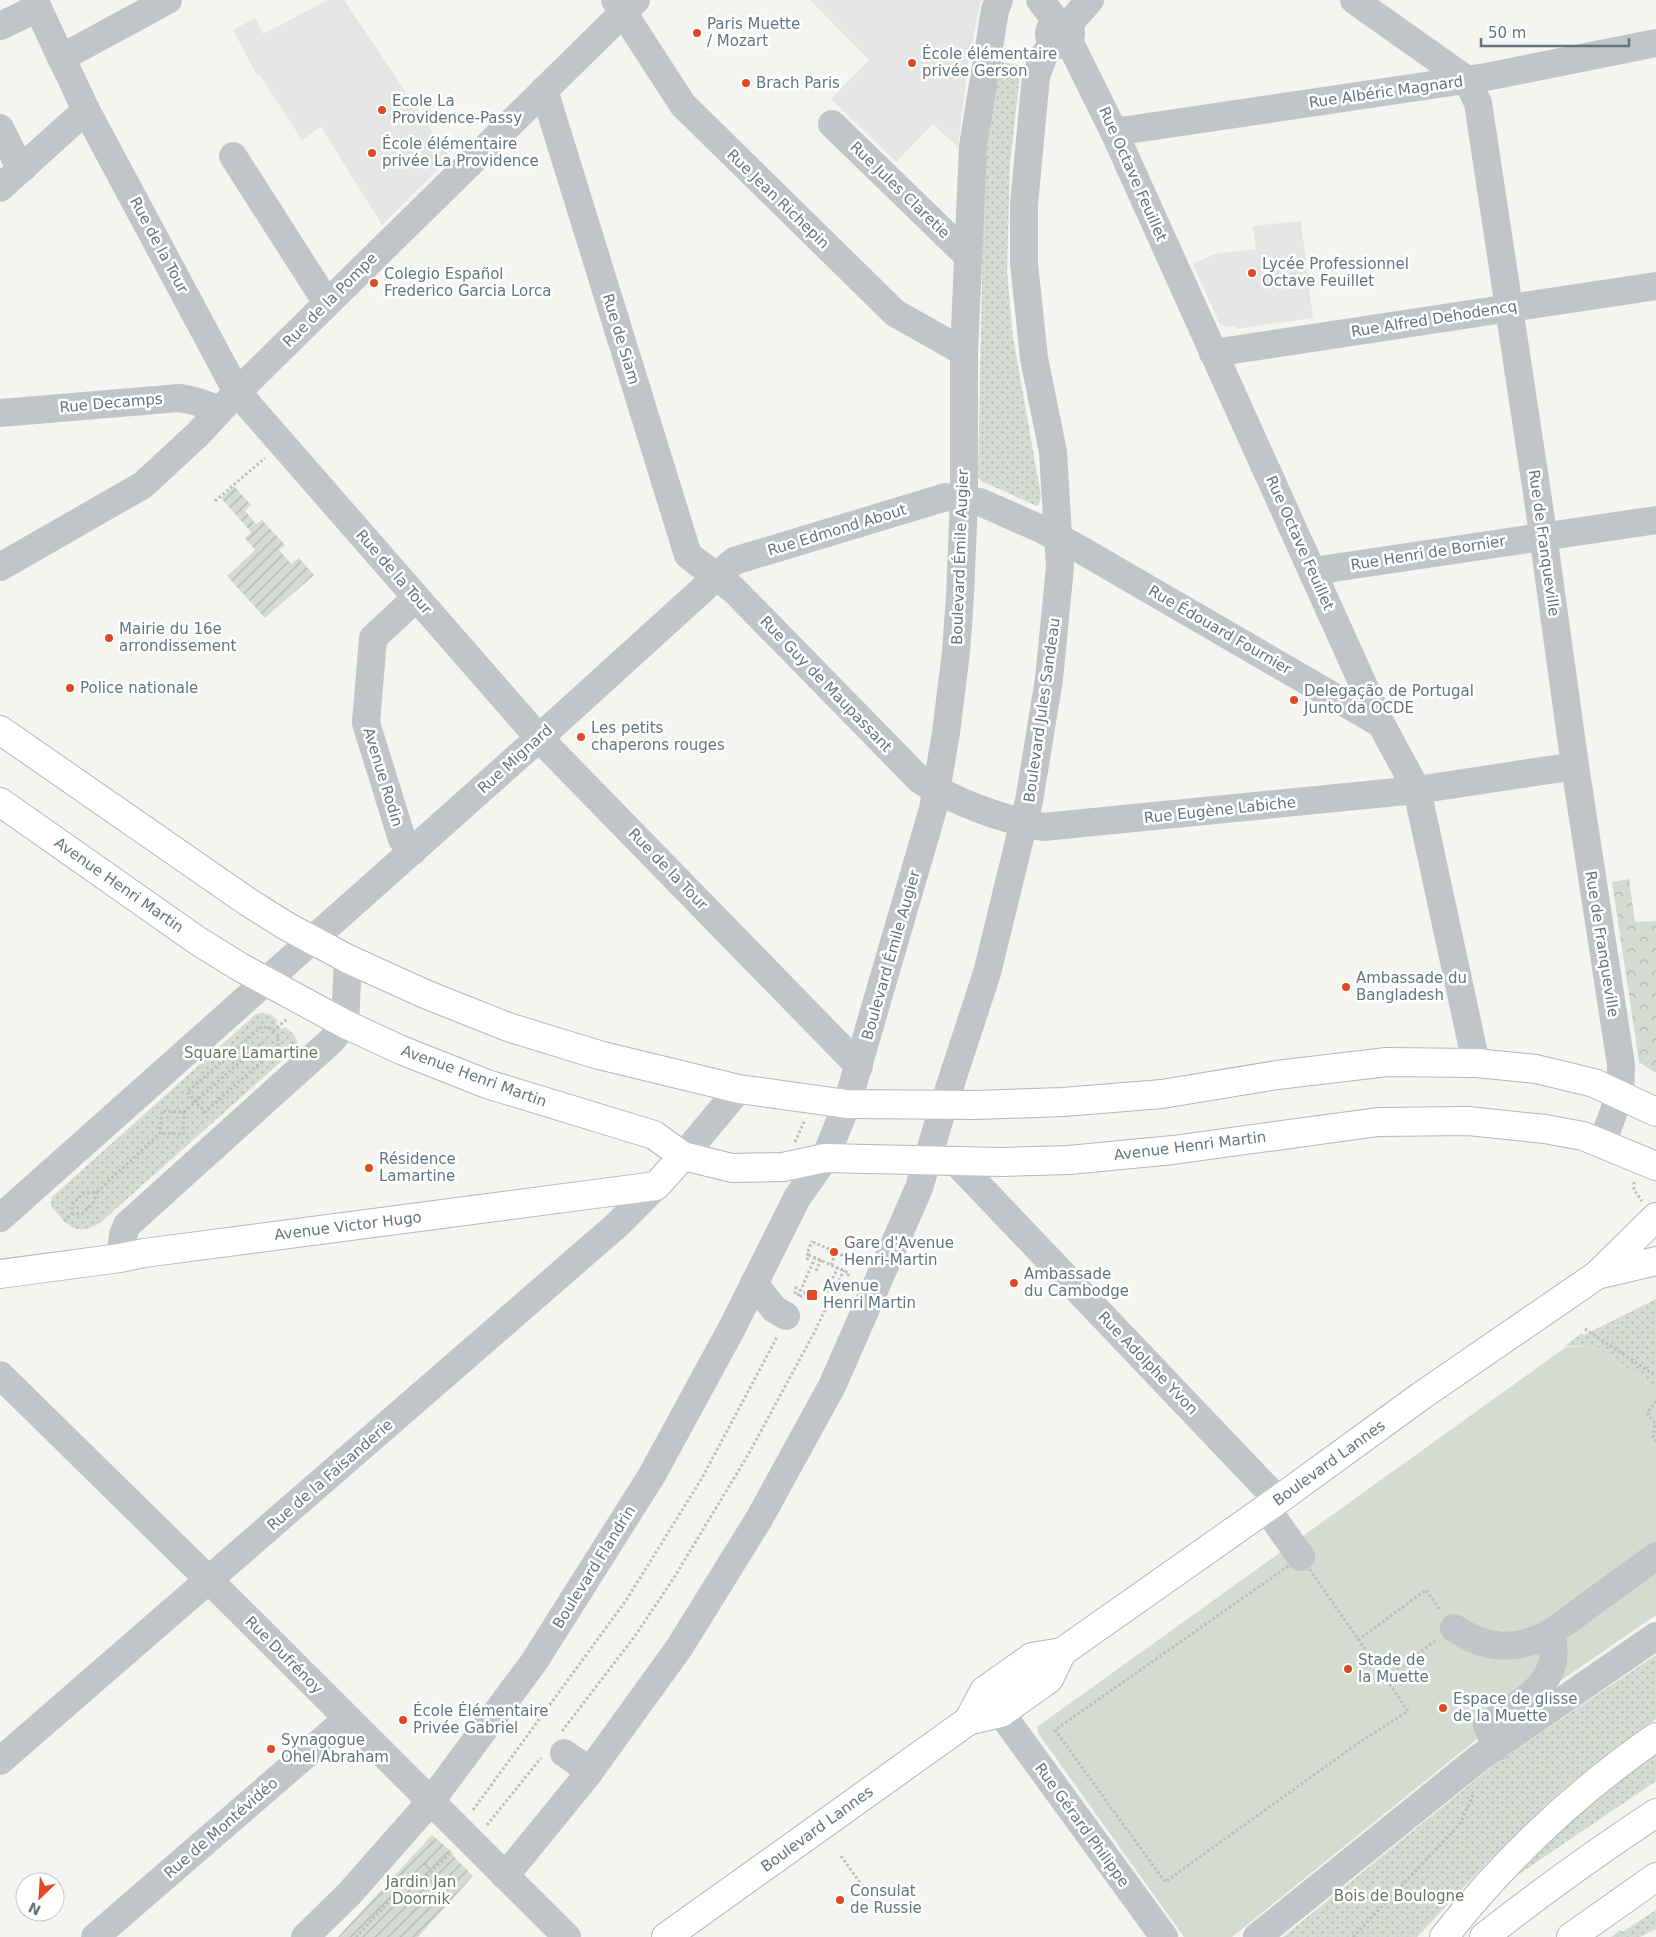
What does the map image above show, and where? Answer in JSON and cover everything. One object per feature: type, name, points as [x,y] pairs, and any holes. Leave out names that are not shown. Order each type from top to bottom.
[{"type":"main road","points":[[0,730],[248,902],[288,927],[348,959],[425,994],[508,1027],[599,1055],[739,1089],[847,1104],[1063,1102],[1162,1094],[1277,1076],[1387,1062],[1476,1063],[1536,1069],[1594,1083],[1656,1112]]},
{"type":"main road","name":"Avenue Henri Martin","points":[[0,802],[198,940],[345,1024],[401,1050],[487,1084],[654,1136],[683,1156],[732,1168],[783,1167],[824,1158],[1002,1162],[1088,1158],[1173,1150],[1378,1122],[1468,1121],[1506,1124],[1583,1136],[1602,1143],[1645,1172]]},
{"type":"main road","points":[[656,1186],[683,1156]]},
{"type":"main road","name":"Avenue Victor Hugo","points":[[0,1274],[120,1258],[144,1252],[656,1186]]},
{"type":"main road","name":"Boulevard Lannes","points":[[968,1721],[984,1691],[1032,1657],[1062,1652],[1421,1396],[1597,1275],[1651,1212]]},
{"type":"main road","name":"Boulevard Lannes","points":[[1597,1275],[1656,1261]]},
{"type":"main road","name":"Boulevard Lannes","points":[[666,1937],[968,1721],[1001,1713],[1048,1679],[1062,1652]]},
{"type":"main road","points":[[1444,1937],[1502,1868],[1543,1828],[1609,1771],[1656,1737]]},
{"type":"main road","points":[[1484,1937],[1543,1890],[1656,1813]]},
{"type":"main road","points":[[1571,1937],[1656,1877]]},
{"type":"street","points":[[61,58],[168,0]]},
{"type":"street","name":"Boulevard Émile Augier","points":[[824,1158],[847,1104],[859,1066],[937,790],[945,742],[956,652],[960,596],[964,499],[964,352],[973,146],[995,10],[999,0]]},
{"type":"street","name":"Rue Octave Feuillet","points":[[1040,0],[1062,33],[1114,132],[1381,724],[1416,790],[1476,1063]]},
{"type":"street","name":"Boulevard Jules Sandeau","points":[[928,1161],[944,1104],[987,973],[1024,823],[1050,679],[1060,567],[1059,538],[1052,452],[1034,358],[1024,263],[1024,204],[1036,76],[1044,55],[1090,0]]},
{"type":"street","name":"Rue de Franqueville","points":[[1354,0],[1466,80],[1478,103],[1620,1065],[1620,1094],[1602,1143]]},
{"type":"street","points":[[0,26],[36,4]]},
{"type":"street","name":"Rue de la Tour","points":[[36,4],[86,110],[237,392],[540,738],[859,1066]]},
{"type":"street","name":"Rue de la Pompe","points":[[0,568],[143,485],[198,434],[237,392],[544,90],[625,5]]},
{"type":"street","name":"Rue Jean Richepin","points":[[625,5],[683,105],[895,313],[964,352]]},
{"type":"street","name":"Rue Albéric Magnard","points":[[1114,132],[1466,80],[1656,43]]},
{"type":"street","name":"Rue de Siam","points":[[544,90],[688,555],[716,576]]},
{"type":"street","points":[[0,188],[86,110]]},
{"type":"street","name":"Rue Jules Claretie","points":[[832,124],[968,256]]},
{"type":"street","points":[[0,128],[15,158],[23,168]]},
{"type":"street","points":[[233,156],[327,304]]},
{"type":"street","name":"Rue Alfred Dehodencq","points":[[1213,353],[1656,286]]},
{"type":"street","name":"Rue Decamps","points":[[0,413],[178,398],[196,400],[208,404],[219,412]]},
{"type":"street","name":"Rue Edmond About","points":[[716,576],[734,561],[946,497],[980,502],[1059,538]]},
{"type":"street","name":"Rue Henri de Bornier","points":[[1313,571],[1656,520]]},
{"type":"street","name":"Rue Édouard Fournier","points":[[1059,538],[1381,724]]},
{"type":"street","name":"Rue Mignard","points":[[265,980],[313,940],[540,738],[716,576]]},
{"type":"street","name":"Rue Guy de Maupassant","points":[[716,576],[734,590],[920,780],[952,799],[1006,819],[1024,823]]},
{"type":"street","name":"Avenue Rodin","points":[[413,851],[402,839],[366,723],[373,638],[416,598]]},
{"type":"street","name":"Rue Eugène Labiche","points":[[1024,823],[1043,827],[1416,790],[1575,766]]},
{"type":"street","points":[[120,1258],[123,1235],[127,1226],[331,1041],[345,1024],[348,959]]},
{"type":"street","points":[[0,1218],[265,980]]},
{"type":"street","points":[[683,1156],[739,1089]]},
{"type":"street","name":"Boulevard Flandrin","points":[[305,1937],[349,1894],[431,1801],[534,1662],[652,1475],[797,1198],[824,1158]]},
{"type":"street","points":[[506,1876],[590,1771],[679,1648],[764,1511],[832,1386],[906,1219],[928,1161]]},
{"type":"street","name":"Rue Adolphe Yvon","points":[[955,1161],[1272,1504],[1301,1557]]},
{"type":"street","name":"Rue de la Faisanderie","points":[[0,1761],[618,1226],[656,1186]]},
{"type":"street","points":[[754,1283],[774,1310],[786,1318]]},
{"type":"street","name":"Rue Dufrénoy","points":[[0,1375],[210,1580],[567,1937]]},
{"type":"street","points":[[1454,1628],[1469,1638],[1486,1644],[1522,1645],[1539,1640],[1656,1556]]},
{"type":"street","points":[[1488,1752],[1487,1725],[1542,1684],[1549,1672],[1553,1661],[1552,1632]]},
{"type":"street","points":[[1257,1937],[1488,1752],[1656,1636]]},
{"type":"street","name":"Rue Gérard Philippe","points":[[1001,1713],[1164,1937]]},
{"type":"street","name":"Rue de Montévidéo","points":[[95,1937],[347,1719]]},
{"type":"street","points":[[555,1748],[590,1771]]},
{"type":"path","points":[[215,501],[282,443]]},
{"type":"path","points":[[273,1031],[286,1019]]},
{"type":"path","points":[[260,1028],[269,1028],[273,1031],[278,1035],[278,1047],[205,1112],[187,1092],[260,1028]]},
{"type":"path","points":[[64,1221],[72,1214],[82,1214],[93,1203],[97,1192],[160,1133],[162,1111],[184,1112],[261,1043]]},
{"type":"path","points":[[160,1133],[183,1134],[184,1112]]},
{"type":"path","points":[[794,1144],[806,1118]]},
{"type":"path","points":[[1645,1172],[1634,1190],[1651,1212]]},
{"type":"path","points":[[72,1214],[72,1205],[83,1193],[97,1192]]},
{"type":"path","points":[[808,1260],[809,1255],[806,1254],[813,1242],[860,1263]]},
{"type":"path","points":[[831,1265],[836,1252]]},
{"type":"path","points":[[809,1255],[844,1270],[849,1273],[847,1277]]},
{"type":"path","points":[[471,1812],[627,1599],[702,1478],[801,1289],[815,1258]]},
{"type":"path","points":[[816,1271],[821,1260]]},
{"type":"path","points":[[826,1310],[824,1297],[838,1268]]},
{"type":"path","points":[[484,1828],[555,1748],[635,1636],[675,1576],[748,1455],[826,1310],[844,1270]]},
{"type":"path","points":[[826,1310],[835,1303]]},
{"type":"path","points":[[1585,1329],[1656,1376]]},
{"type":"path","points":[[1656,1401],[1647,1413],[1656,1423],[1653,1437],[1656,1441]]},
{"type":"path","points":[[1301,1557],[1408,1711],[1358,1744],[1164,1882],[1055,1730],[1301,1557]]},
{"type":"path","points":[[1358,1640],[1426,1590],[1454,1628],[1385,1678]]},
{"type":"path","points":[[1353,1937],[1459,1825],[1474,1792]]},
{"type":"path","points":[[377,1862],[405,1884],[419,1884],[455,1848]]},
{"type":"path","points":[[842,1856],[863,1887]]},
{"type":"path","points":[[427,1864],[425,1865],[431,1872],[439,1877]]},
{"type":"path","points":[[356,1937],[405,1884]]},
{"type":"shaded area","points":[[328,0],[344,0],[450,158],[382,225],[321,127],[302,140],[259,74],[257,75],[233,30],[255,18],[263,34]]},
{"type":"shaded area","points":[[810,0],[981,0],[969,56],[958,147],[933,124],[896,162],[831,99],[869,60]]},
{"type":"shaded area","name":"Lycée Professionnel Octave Feuillet","points":[[1301,221],[1313,318],[1235,329],[1235,326],[1226,327],[1219,323],[1193,264],[1214,254],[1256,249],[1253,226]]},
{"type":"green space","points":[[999,62],[1021,65],[1010,164],[1007,271],[1013,337],[1041,496],[1037,506],[981,481],[978,477],[984,179],[990,117]]},
{"type":"green space","points":[[234,486],[251,505],[245,511],[256,524],[262,520],[285,545],[279,550],[291,564],[299,558],[314,575],[265,618],[227,576],[255,550],[245,538],[251,532],[221,498]]},
{"type":"green space","points":[[1629,879],[1635,922],[1656,921],[1656,1073],[1639,1062],[1612,882]]},
{"type":"green space","name":"Square Lamartine","points":[[256,1014],[270,1014],[278,1021],[276,1024],[282,1029],[285,1027],[294,1034],[297,1043],[294,1050],[100,1223],[84,1229],[77,1229],[67,1223],[51,1206],[52,1197]]},
{"type":"green space","points":[[1656,1299],[1656,1388],[1596,1347],[1565,1346],[1582,1333],[1584,1335]]},
{"type":"green space","name":"Stade de la Muette","points":[[1566,1347],[1596,1347],[1656,1388],[1656,1615],[1482,1735],[1232,1937],[1184,1937],[1038,1733],[1037,1727]]},
{"type":"green space","name":"Bois de Boulogne","points":[[1656,1655],[1656,1719],[1627,1739],[1558,1794],[1496,1854],[1417,1937],[1283,1937],[1495,1764]]},
{"type":"green space","points":[[1656,1753],[1656,1781],[1511,1878],[1578,1813]]},
{"type":"green space","name":"Jardin Jan Doornik","points":[[432,1835],[452,1852],[454,1857],[473,1876],[418,1937],[338,1937]]},
{"type":"green space","points":[[1656,1910],[1656,1929],[1640,1937],[1611,1937],[1621,1930],[1623,1932]]},
{"type":"place","name":"Paris Muette / Mozart","points":[[697,33]]},
{"type":"place","name":"École élémentaire privée Gerson","points":[[912,63]]},
{"type":"place","name":"Brach Paris","points":[[746,83]]},
{"type":"place","name":"Ecole La Providence-Passy","points":[[382,110]]},
{"type":"place","name":"École élémentaire privée La Providence","points":[[372,153]]},
{"type":"place","name":"Lycée Professionnel Octave Feuillet","points":[[1252,273]]},
{"type":"place","name":"Colegio Español Frederico Garcia Lorca","points":[[374,283]]},
{"type":"place","name":"Mairie du 16e arrondissement","points":[[109,638]]},
{"type":"place","name":"Police nationale","points":[[70,688]]},
{"type":"place","name":"Delegação de Portugal Junto da OCDE","points":[[1294,700]]},
{"type":"place","name":"Les petits chaperons rouges","points":[[581,737]]},
{"type":"place","name":"Ambassade du Bangladesh","points":[[1346,987]]},
{"type":"place","name":"Résidence Lamartine","points":[[369,1168]]},
{"type":"place","name":"Gare d'Avenue Henri-Martin","points":[[834,1252]]},
{"type":"place","name":"Ambassade du Cambodge","points":[[1014,1283]]},
{"type":"place","name":"Avenue Henri Martin","points":[[812,1295]]},
{"type":"place","name":"Stade de la Muette","points":[[1348,1669]]},
{"type":"place","name":"Espace de glisse de la Muette","points":[[1443,1708]]},
{"type":"place","name":"École Élémentaire Privée Gabriel","points":[[403,1720]]},
{"type":"place","name":"Synagogue Ohel Abraham","points":[[271,1749]]},
{"type":"place","name":"Consulat de Russie","points":[[840,1900]]}]
